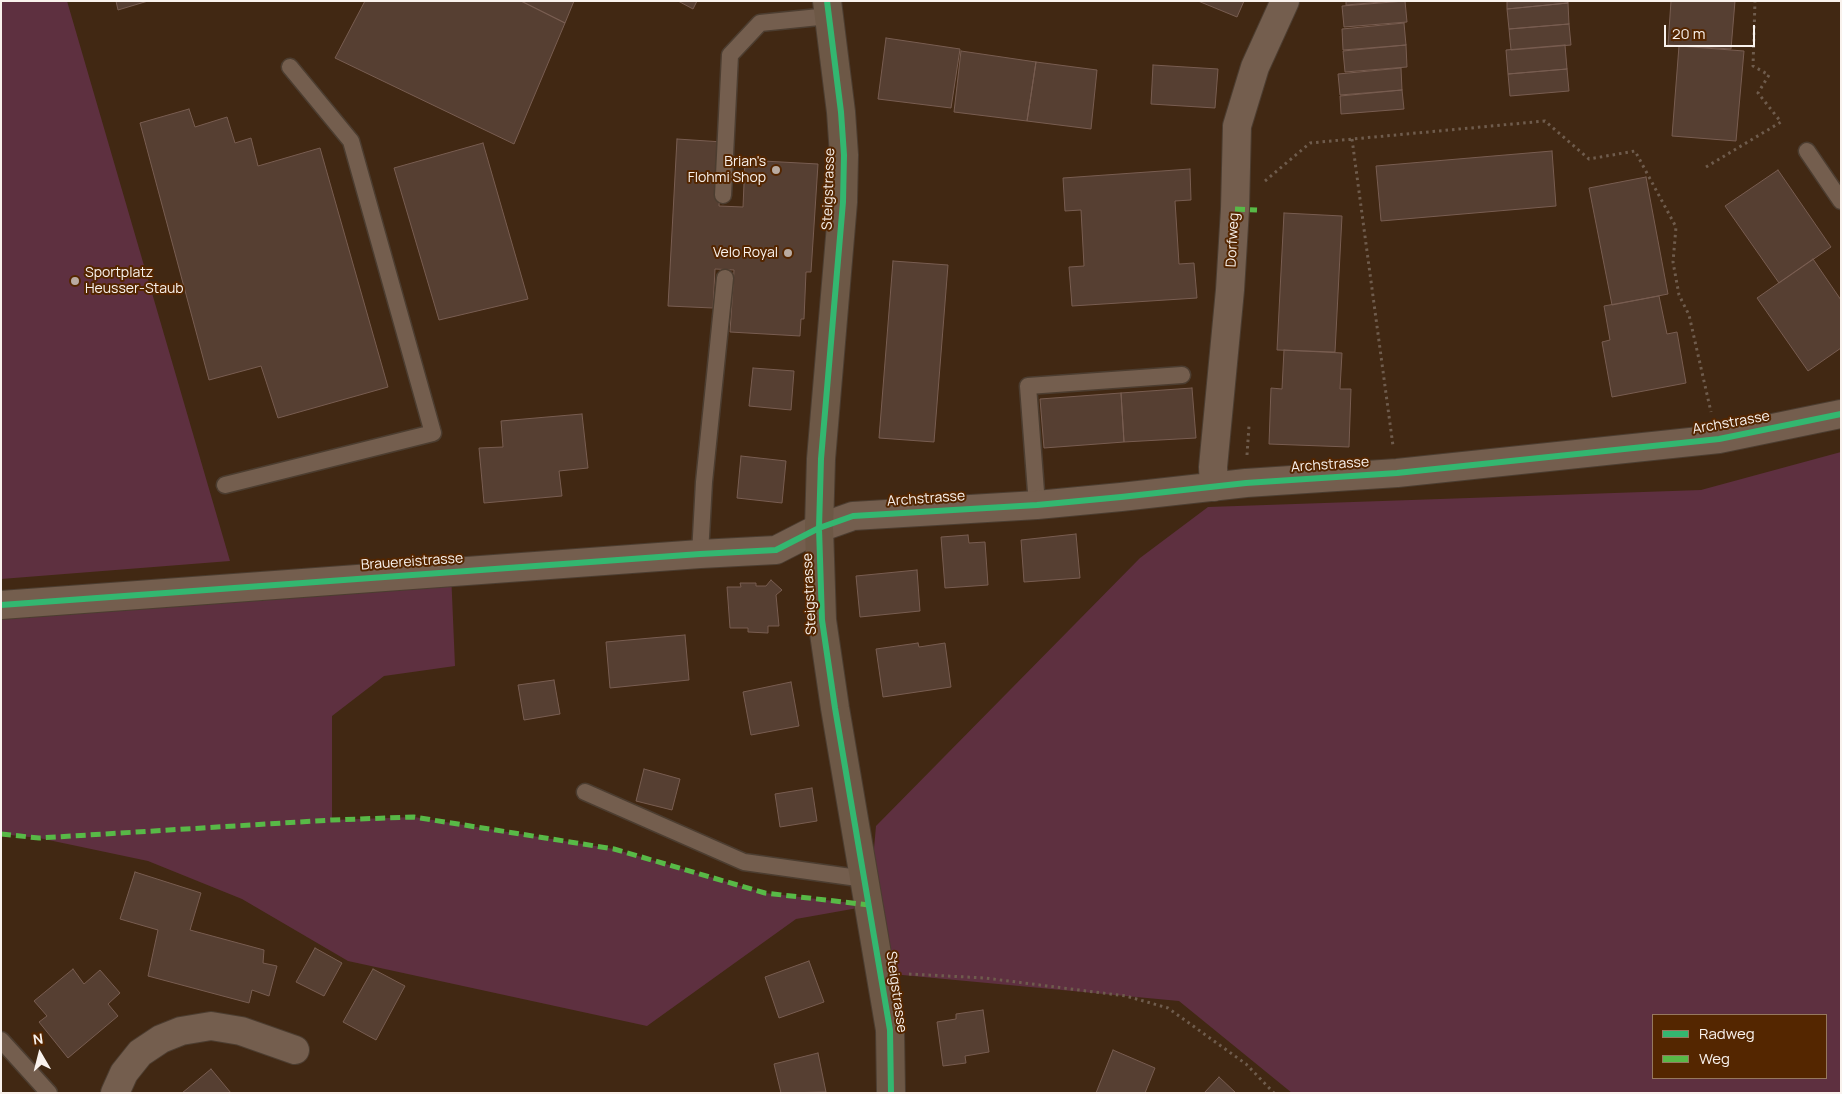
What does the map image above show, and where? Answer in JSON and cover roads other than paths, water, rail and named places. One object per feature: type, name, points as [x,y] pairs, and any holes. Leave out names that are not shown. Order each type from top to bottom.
[{"type":"street","name":"Dorfweg","points":[[1214,487],[1213,467],[1231,281],[1237,126],[1254,67],[1286,1]]},
{"type":"street","name":"Steigstrasse","points":[[828,9],[841,112],[844,155],[842,212],[821,458],[819,528],[822,620],[835,708],[890,1030],[891,1093]]},
{"type":"street","name":"Archstrasse","points":[[819,528],[853,516],[1037,505],[1246,483],[1397,473],[1719,439],[1841,414]]},
{"type":"street","name":"Brauereistrasse","points":[[1,605],[776,550],[819,528]]},
{"type":"street","points":[[115,1093],[124,1073],[140,1053],[161,1039],[181,1031],[212,1026],[241,1032],[295,1050]]},
{"type":"lane","points":[[723,195],[730,55],[760,23],[828,9]]},
{"type":"lane","points":[[225,485],[433,434],[351,141],[290,67]]},
{"type":"lane","points":[[1807,151],[1841,201]]},
{"type":"lane","points":[[700,554],[704,482],[725,278]]},
{"type":"lane","points":[[1037,505],[1028,386],[1182,375]]},
{"type":"lane","points":[[585,792],[744,862],[865,878]]},
{"type":"lane","points":[[1,1040],[49,1093]]},
{"type":"place","name":"Brian's Flohmi Shop","points":[[776,170]]},
{"type":"place","name":"Velo Royal","points":[[788,253]]},
{"type":"place","name":"Sportplatz Heusser-Staub","points":[[75,281]]}]
